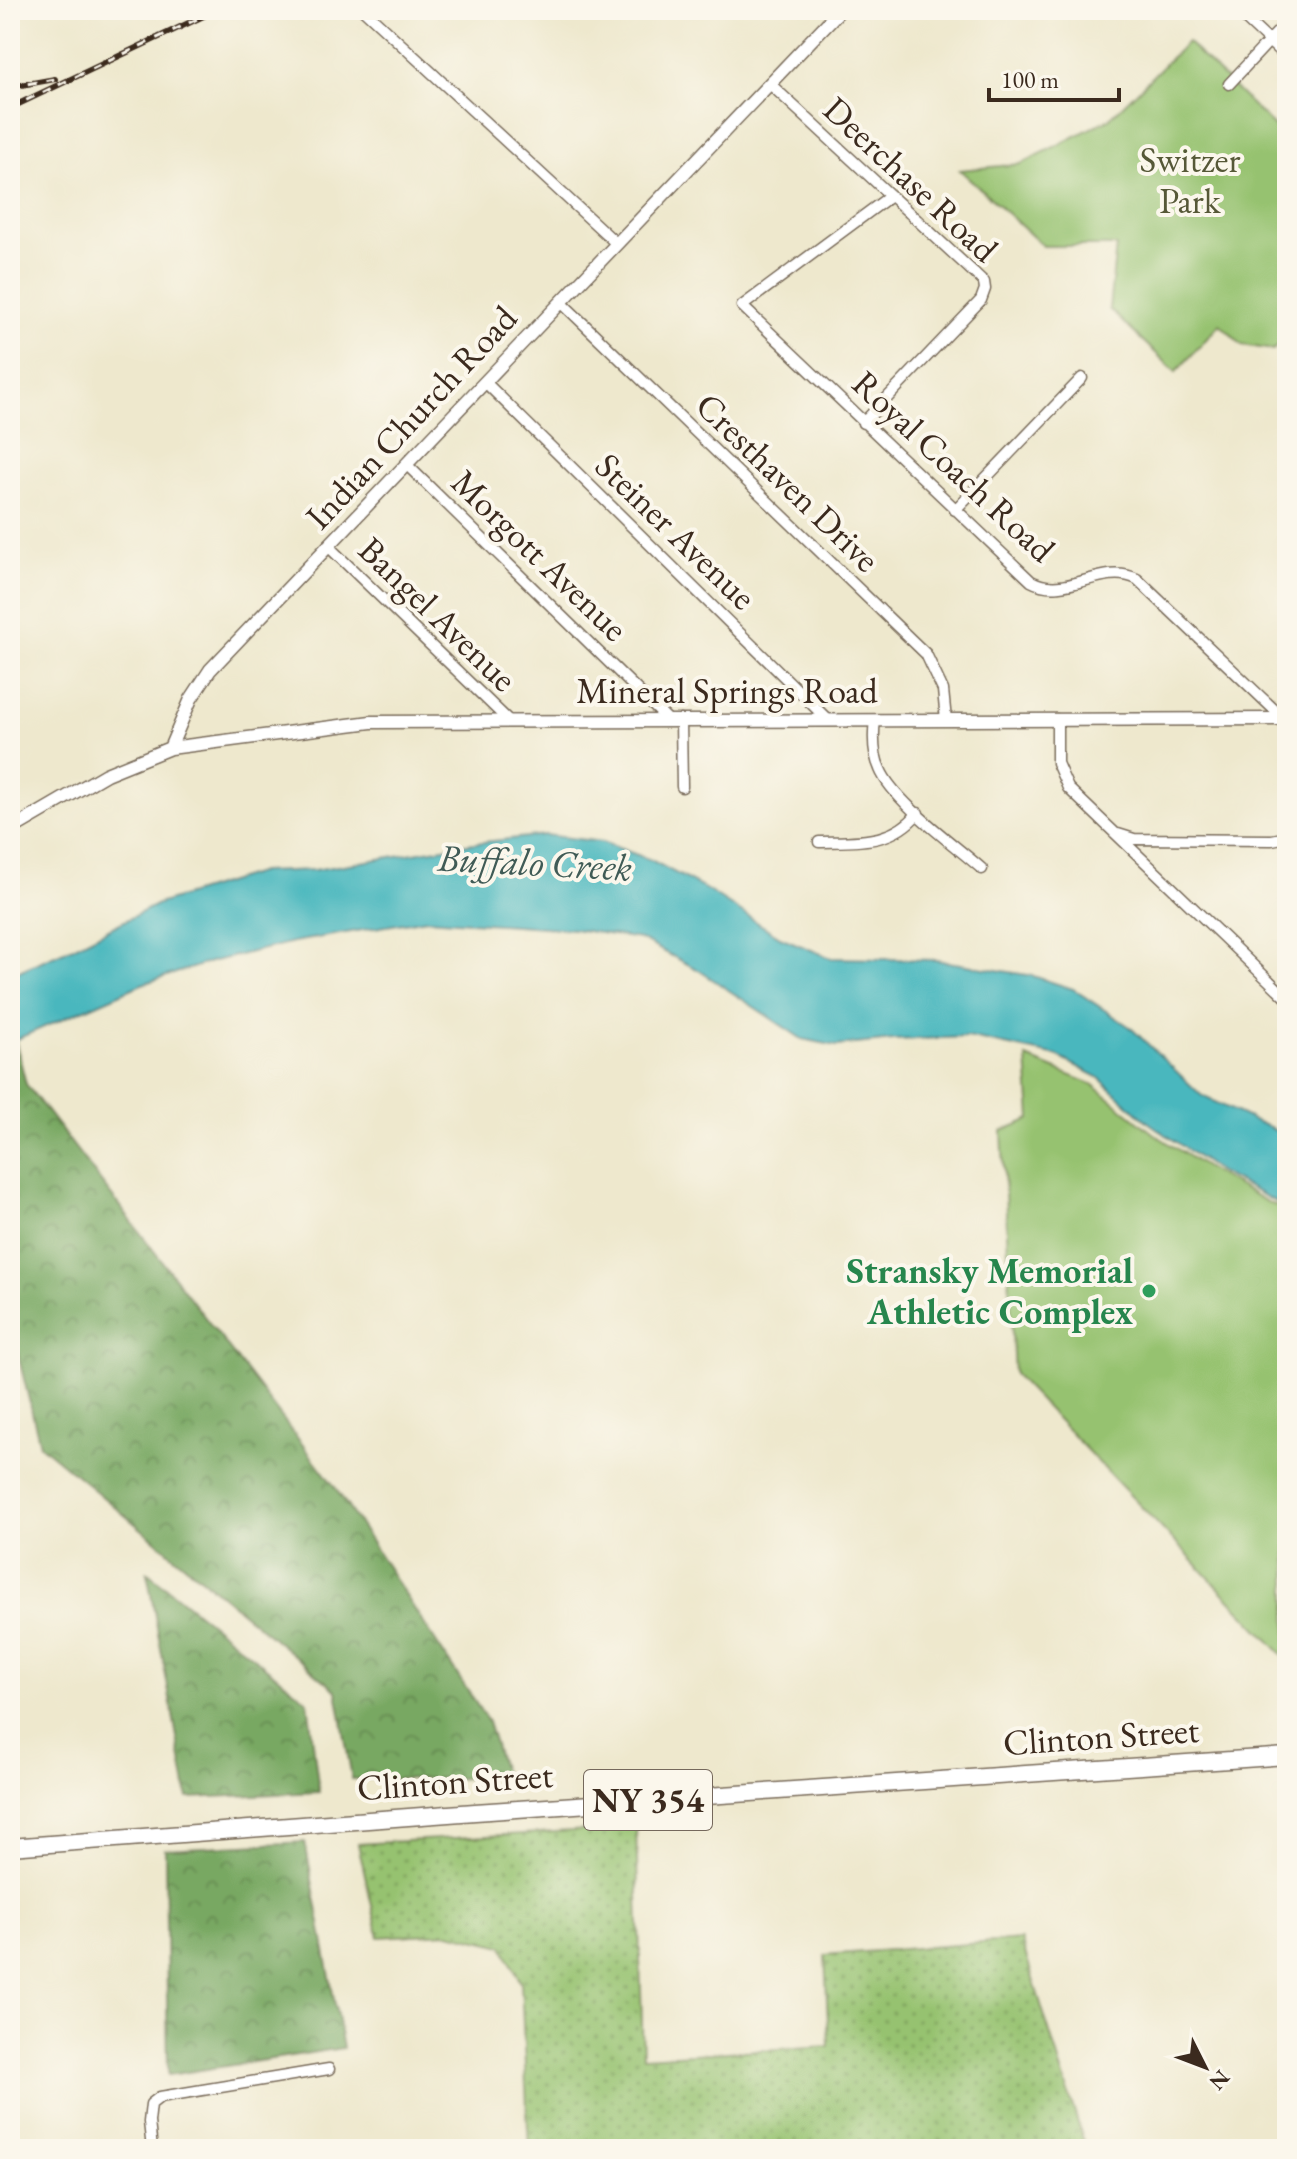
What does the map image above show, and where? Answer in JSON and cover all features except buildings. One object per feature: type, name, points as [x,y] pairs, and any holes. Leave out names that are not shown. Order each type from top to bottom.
[{"type":"main road","name":"Clinton Street","points":[[10,1847],[1287,1756]]},
{"type":"street","points":[[364,10],[617,244]]},
{"type":"street","name":"Indian Church Road","points":[[170,748],[191,699],[210,670],[840,10]]},
{"type":"street","points":[[1236,10],[1287,58]]},
{"type":"street","points":[[1229,84],[1287,22]]},
{"type":"street","name":"Deerchase Road","points":[[770,84],[889,197],[981,277],[985,289],[981,300],[863,423]]},
{"type":"street","name":"Royal Coach Road","points":[[889,197],[742,306],[1031,581],[1048,588],[1117,574],[1137,579],[1286,719]]},
{"type":"street","name":"Cresthaven Drive","points":[[561,302],[926,654],[943,690],[946,720]]},
{"type":"street","points":[[955,510],[1082,378]]},
{"type":"street","name":"Steiner Avenue","points":[[485,382],[828,720]]},
{"type":"street","name":"Morgott Avenue","points":[[406,464],[675,720]]},
{"type":"street","name":"Bangel Avenue","points":[[329,547],[508,720]]},
{"type":"street","points":[[1057,719],[1057,763],[1063,780],[1287,998]]},
{"type":"street","name":"Mineral Springs Road","points":[[170,748],[371,722],[1286,719]]},
{"type":"street","points":[[675,720],[682,787]]},
{"type":"street","points":[[875,720],[874,741],[879,768],[892,789],[982,869]]},
{"type":"street","points":[[10,830],[106,774],[170,748]]},
{"type":"street","points":[[819,842],[881,839],[901,830],[918,813]]},
{"type":"street","points":[[1113,830],[1134,839],[1272,840],[1287,837]]},
{"type":"street","points":[[152,2149],[151,2104],[160,2097],[329,2069]]},
{"type":"green space","name":"Switzer Park","points":[[1187,42],[1287,139],[1287,335],[1273,350],[1242,345],[1220,324],[1176,372],[1109,309],[1116,246],[1043,246],[960,170],[1021,164],[1109,119]]},
{"type":"green space","points":[[15,1039],[26,1084],[335,1487],[488,1722],[505,1778],[352,1779],[337,1691],[40,1445],[10,1322],[10,1042]]},
{"type":"green space","name":"Stransky Memorial Athletic Complex","points":[[1027,1058],[1092,1084],[1153,1133],[1208,1169],[1271,1204],[1287,1208],[1287,1659],[1014,1374],[1002,1131],[1031,1119]]},
{"type":"green space","points":[[147,1572],[308,1701],[319,1792],[188,1798]]},
{"type":"green space","points":[[636,1827],[643,2057],[829,2046],[825,1955],[1021,1940],[1086,2149],[529,2149],[521,1983],[503,1946],[449,1933],[379,1937],[358,1844]]},
{"type":"green space","points":[[305,1842],[343,2048],[168,2075],[165,1849]]},
{"type":"water","name":"Buffalo Creek","points":[[545,835],[602,842],[651,860],[705,889],[780,937],[831,958],[936,960],[1033,976],[1073,989],[1130,1027],[1202,1096],[1287,1136],[1287,1205],[1219,1172],[1148,1122],[1098,1077],[1057,1056],[967,1037],[837,1046],[802,1039],[697,969],[640,939],[574,929],[427,919],[293,942],[210,962],[142,984],[10,1042],[10,975],[158,904],[261,872],[314,870],[467,844]]},
{"type":"railway","points":[[10,108],[216,10]]},
{"type":"railway","points":[[10,87],[55,79]]},
{"type":"place","name":"Stransky Memorial Athletic Complex","points":[[1149,1291]]}]
